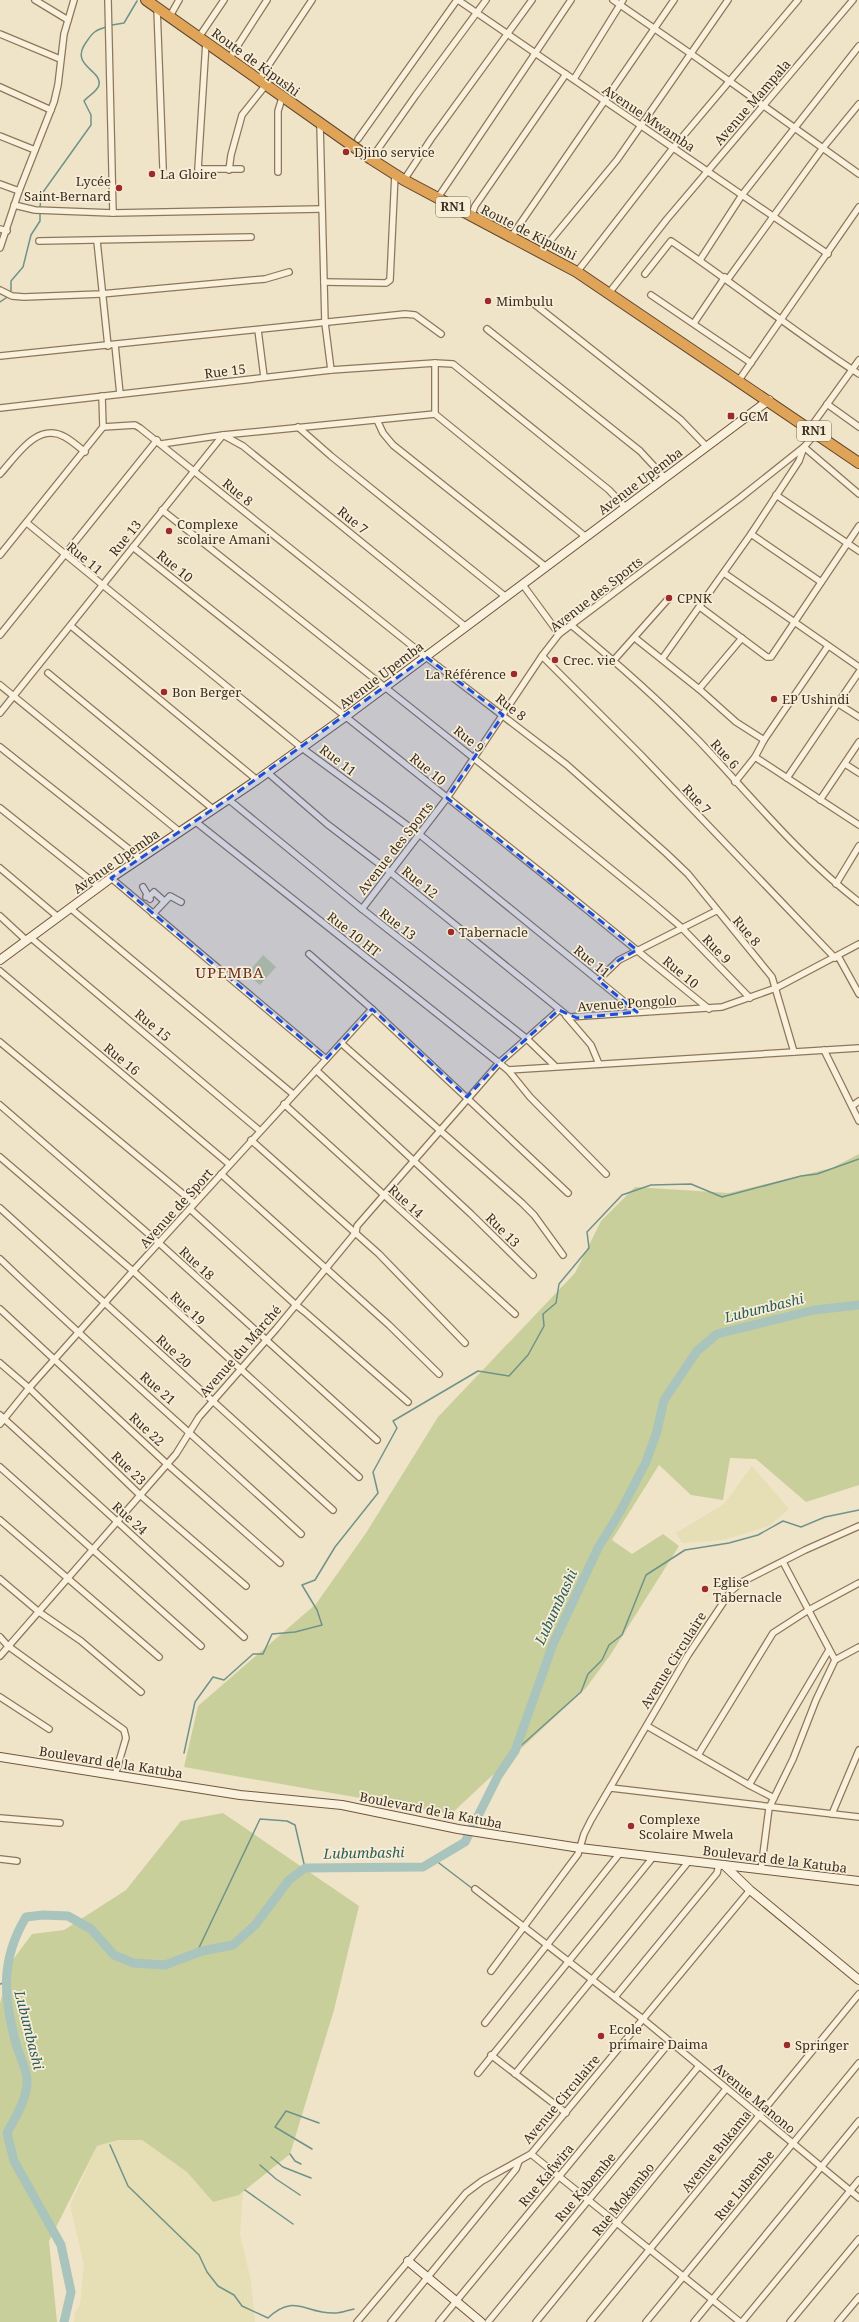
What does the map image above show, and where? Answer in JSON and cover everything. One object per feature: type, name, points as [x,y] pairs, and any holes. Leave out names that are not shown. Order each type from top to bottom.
[{"type":"highway","name":"Route de Kipushi","points":[[146,0],[203,39],[262,84],[394,174],[470,217],[541,252],[577,272],[740,380],[859,463]]},
{"type":"street","points":[[35,0],[68,20]]},
{"type":"street","points":[[0,248],[19,191],[51,110],[58,85],[60,59],[68,20],[74,0]]},
{"type":"street","points":[[108,0],[113,212]]},
{"type":"street","points":[[170,16],[180,0]]},
{"type":"street","points":[[224,0],[203,39],[198,168],[200,170],[241,169]]},
{"type":"street","points":[[229,59],[267,0]]},
{"type":"street","points":[[229,170],[231,155],[242,115],[312,0]]},
{"type":"street","points":[[358,139],[458,0]]},
{"type":"street","name":"Avenue Mwamba","points":[[458,0],[673,148],[708,170],[828,254]]},
{"type":"street","points":[[371,159],[486,0]]},
{"type":"street","points":[[404,180],[430,139],[532,0]]},
{"type":"street","points":[[437,199],[571,0]]},
{"type":"street","points":[[612,0],[622,3],[653,28],[764,105],[822,149],[859,174]]},
{"type":"street","points":[[511,237],[606,102],[653,28],[674,0]]},
{"type":"street","points":[[541,252],[617,160],[692,54],[728,0]]},
{"type":"street","points":[[577,272],[728,80],[798,0]]},
{"type":"street","name":"Avenue Mampala","points":[[609,293],[708,170],[853,0]]},
{"type":"street","points":[[574,79],[622,3]]},
{"type":"street","points":[[157,8],[163,168]]},
{"type":"street","points":[[0,34],[60,59]]},
{"type":"street","points":[[700,260],[742,195],[793,127],[859,46]]},
{"type":"street","points":[[470,217],[475,206],[566,74]]},
{"type":"street","points":[[0,87],[51,110]]},
{"type":"street","points":[[278,172],[278,111],[282,98]]},
{"type":"street","points":[[694,323],[822,149],[859,104]]},
{"type":"street","points":[[320,124],[325,323],[331,370]]},
{"type":"street","points":[[0,136],[35,150]]},
{"type":"street","points":[[324,282],[386,283],[390,280],[394,174]]},
{"type":"street","points":[[0,184],[19,191]]},
{"type":"street","points":[[14,205],[35,210],[113,212],[321,208]]},
{"type":"street","points":[[740,380],[859,207]]},
{"type":"street","points":[[0,229],[6,231]]},
{"type":"street","points":[[39,241],[251,237]]},
{"type":"street","points":[[97,241],[101,294],[104,301],[108,346]]},
{"type":"street","points":[[645,274],[670,241],[726,278],[780,320],[859,374]]},
{"type":"street","points":[[2,291],[12,296],[101,294],[265,279],[289,272]]},
{"type":"street","points":[[652,295],[751,363]]},
{"type":"street","points":[[533,303],[681,420],[707,447]]},
{"type":"street","points":[[0,356],[409,314],[418,317],[441,334]]},
{"type":"street","points":[[487,329],[640,451],[665,478]]},
{"type":"street","points":[[258,330],[264,377]]},
{"type":"street","points":[[115,345],[120,394]]},
{"type":"street","name":"Avenue des Sports","points":[[362,909],[447,798],[542,656],[559,634],[804,447],[827,404],[859,360]]},
{"type":"street","points":[[435,362],[435,414]]},
{"type":"street","name":"Rue 15","points":[[0,408],[331,370],[435,362],[453,364],[609,490],[625,507]]},
{"type":"street","points":[[0,556],[104,427],[102,396]]},
{"type":"street","name":"Avenue Upemba","points":[[0,960],[140,858],[196,822],[345,717],[769,400]]},
{"type":"street","points":[[827,404],[859,427]]},
{"type":"street","points":[[0,635],[64,554],[159,442],[435,414],[586,537]]},
{"type":"street","points":[[377,420],[383,432],[393,445],[546,567]]},
{"type":"street","name":"Rue 8","points":[[104,427],[137,426],[159,442],[426,657],[567,764],[666,853],[688,874],[716,911],[772,977],[786,1029],[794,1052]]},
{"type":"street","points":[[298,427],[331,456],[506,597]]},
{"type":"street","points":[[0,474],[34,437],[44,433],[64,437],[85,452]]},
{"type":"street","name":"Rue 13","points":[[0,712],[71,626],[133,546],[223,435]]},
{"type":"street","name":"Rue 7","points":[[223,435],[243,446],[466,627]]},
{"type":"street","points":[[662,659],[751,534],[799,461],[804,447],[859,494]]},
{"type":"street","points":[[776,495],[859,552]]},
{"type":"street","name":"Rue 9","points":[[162,510],[475,758],[681,927],[750,998]]},
{"type":"street","name":"Rue 11","points":[[27,523],[102,586],[302,748],[419,834],[638,1012]]},
{"type":"street","points":[[700,607],[769,657],[859,526]]},
{"type":"street","points":[[751,534],[821,582]]},
{"type":"street","name":"Rue 10","points":[[133,546],[709,1009]]},
{"type":"street","points":[[724,573],[859,667]]},
{"type":"street","points":[[523,585],[559,634]]},
{"type":"street","points":[[614,660],[635,638],[668,598]]},
{"type":"street","name":"Rue 6","points":[[572,625],[614,660],[699,742],[836,884],[859,902]]},
{"type":"street","points":[[71,626],[257,780]]},
{"type":"street","points":[[635,638],[699,689],[736,722],[764,740]]},
{"type":"street","points":[[699,689],[742,638]]},
{"type":"street","points":[[736,782],[755,757],[764,740],[828,646]]},
{"type":"street","name":"Rue 7","points":[[542,656],[640,754],[837,957],[859,994]]},
{"type":"street","points":[[787,778],[859,672]]},
{"type":"street","points":[[48,674],[129,738],[213,809]]},
{"type":"street","points":[[0,684],[180,832]]},
{"type":"street","points":[[837,703],[859,717]]},
{"type":"street","points":[[820,800],[859,742]]},
{"type":"street","points":[[0,747],[140,858]]},
{"type":"street","points":[[755,757],[859,825]]},
{"type":"street","points":[[845,764],[859,773]]},
{"type":"street","name":"Rue 12","points":[[267,772],[327,824],[390,872],[559,1010]]},
{"type":"street","name":"Rue 13","points":[[228,799],[362,909],[527,1039],[554,1065]]},
{"type":"street","points":[[0,808],[99,887]]},
{"type":"street","name":"Rue 10 HT","points":[[196,822],[508,1070],[530,1097],[606,1174]]},
{"type":"street","points":[[836,884],[858,850]]},
{"type":"street","points":[[0,868],[58,917]]},
{"type":"street","points":[[112,878],[326,1059]]},
{"type":"street","points":[[142,887],[149,897],[154,892],[164,901]]},
{"type":"street","points":[[153,914],[170,896],[181,902]]},
{"type":"street","points":[[70,908],[293,1094]]},
{"type":"street","points":[[598,980],[619,960],[681,927],[716,911]]},
{"type":"street","points":[[0,916],[28,939]]},
{"type":"street","name":"Rue 15","points":[[28,939],[260,1131]]},
{"type":"street","name":"Avenue Pongolo","points":[[499,1063],[559,1010],[566,1016],[577,1018],[638,1012],[709,1009],[750,998],[776,988],[859,944]]},
{"type":"street","points":[[309,954],[372,1009],[568,1193]]},
{"type":"street","name":"Rue 16","points":[[0,971],[229,1164]]},
{"type":"street","name":"Avenue de Sport","points":[[0,1424],[2,1417],[132,1271],[372,1009]]},
{"type":"street","points":[[566,1016],[591,1044],[599,1064]]},
{"type":"street","points":[[0,1042],[194,1203]]},
{"type":"street","points":[[341,1043],[522,1202],[534,1215],[563,1254]]},
{"type":"street","points":[[508,1070],[554,1065],[599,1064],[859,1048]]},
{"type":"street","points":[[824,1050],[859,1121]]},
{"type":"street","name":"Avenue du Marché","points":[[0,1656],[116,1520],[167,1464],[213,1400],[296,1305],[356,1232],[357,1226],[467,1097],[499,1063]]},
{"type":"street","name":"Rue 13","points":[[316,1070],[412,1161],[471,1214],[533,1275]]},
{"type":"street","points":[[852,1106],[859,1101]]},
{"type":"street","name":"Rue 14","points":[[284,1104],[515,1314]]},
{"type":"street","name":"Rue 18","points":[[0,1105],[159,1242],[265,1340],[377,1440]]},
{"type":"street","points":[[251,1140],[356,1232],[465,1343]]},
{"type":"street","name":"Rue 19","points":[[0,1157],[132,1271],[239,1370],[359,1477]]},
{"type":"street","points":[[221,1174],[326,1268],[439,1374]]},
{"type":"street","name":"Rue 20","points":[[0,1208],[333,1510]]},
{"type":"street","points":[[190,1209],[296,1305],[306,1312],[408,1402]]},
{"type":"street","name":"Rue 21","points":[[0,1259],[78,1333],[190,1431],[301,1534]]},
{"type":"street","name":"Rue 22","points":[[0,1309],[55,1358],[167,1464],[280,1563]]},
{"type":"street","name":"Rue 23","points":[[0,1363],[29,1388],[140,1495],[246,1586]]},
{"type":"street","name":"Rue 24","points":[[2,1417],[244,1637]]},
{"type":"street","points":[[0,1467],[201,1646]]},
{"type":"street","points":[[0,1520],[159,1657]]},
{"type":"street","name":"Avenue Circulaire","points":[[491,1971],[578,1854],[584,1834],[688,1655],[731,1591],[742,1582],[859,1526]]},
{"type":"street","points":[[783,1562],[835,1660]]},
{"type":"street","points":[[0,1579],[39,1612],[81,1641],[141,1692]]},
{"type":"street","points":[[698,1756],[772,1633],[859,1583]]},
{"type":"street","points":[[0,1637],[8,1646],[124,1730],[126,1738],[115,1775]]},
{"type":"street","points":[[761,1870],[769,1808],[835,1660],[859,1647]]},
{"type":"street","points":[[749,1785],[829,1650]]},
{"type":"street","points":[[0,1697],[48,1729]]},
{"type":"street","points":[[647,1726],[774,1798]]},
{"type":"street","points":[[832,1814],[859,1750]]},
{"type":"street","name":"Boulevard de la Katuba","points":[[0,1757],[240,1794],[342,1805],[458,1829],[580,1848],[859,1881]]},
{"type":"street","points":[[611,1788],[769,1808],[859,1817]]},
{"type":"street","points":[[0,1818],[60,1823]]},
{"type":"street","points":[[485,2023],[546,1944],[620,1853]]},
{"type":"street","points":[[478,2073],[491,2055],[654,1856]]},
{"type":"street","points":[[0,1859],[17,1861]]},
{"type":"street","points":[[515,2074],[591,1979],[689,1861]]},
{"type":"street","points":[[615,1998],[722,1865],[859,1980]]},
{"type":"street","name":"Avenue Manono","points":[[475,1889],[644,2020],[859,2198]]},
{"type":"street","name":"Avenue Circulaire","points":[[357,2322],[466,2193],[482,2181],[532,2154],[750,1890]]},
{"type":"street","name":"Avenue Bukama","points":[[590,2322],[859,1994]]},
{"type":"street","name":"Rue Kafwira","points":[[439,2322],[670,2042]]},
{"type":"street","points":[[491,2055],[566,2113]]},
{"type":"street","name":"Rue Lubembe","points":[[646,2322],[859,2063]]},
{"type":"street","name":"Rue Kabembe","points":[[488,2322],[699,2066]]},
{"type":"street","name":"Rue Mokambo","points":[[536,2322],[726,2089]]},
{"type":"street","points":[[694,2322],[859,2121]]},
{"type":"street","points":[[532,2154],[741,2322],[859,2180]]},
{"type":"street","points":[[391,2322],[516,2169],[519,2161]]},
{"type":"street","points":[[790,2322],[859,2239]]},
{"type":"street","points":[[408,2262],[429,2277],[481,2322]]},
{"type":"street","points":[[838,2322],[859,2297]]},
{"type":"highlighted area","points":[[426,657],[503,715],[447,798],[637,950],[619,960],[598,980],[637,1012],[577,1018],[559,1010],[499,1063],[467,1097],[372,1009],[326,1059],[111,878],[228,799]]},
{"type":"shaded area","points":[[752,1466],[789,1509],[769,1526],[723,1540],[682,1543],[676,1533],[724,1504]]},
{"type":"shaded area","points":[[118,2140],[142,2140],[187,2172],[213,2202],[243,2193],[240,2234],[251,2281],[255,2322],[74,2322],[75,2312],[80,2305],[84,2265],[70,2205],[97,2146]]},
{"type":"green space","points":[[263,955],[276,967],[260,985],[247,974]]},
{"type":"green space","points":[[859,1154],[859,1485],[806,1502],[756,1459],[730,1458],[723,1500],[691,1495],[659,1465],[612,1540],[632,1554],[663,1534],[679,1546],[611,1654],[586,1688],[451,1814],[184,1767],[198,1706],[316,1604],[366,1533],[438,1417],[575,1273],[601,1221],[635,1187],[729,1193],[832,1168]]},
{"type":"green space","points":[[223,1813],[359,1906],[334,2010],[290,2154],[239,2195],[213,2202],[187,2172],[142,2140],[118,2140],[97,2146],[49,2241],[57,2322],[0,2322],[0,2003],[12,1961],[32,1934],[64,1930],[126,1890],[181,1821]]},
{"type":"waterway","points":[[112,25],[124,23],[137,1]]},
{"type":"waterway","points":[[40,208],[41,195],[91,125],[91,115],[84,101],[98,87],[99,80],[83,62],[81,56],[82,49],[93,33],[106,27]]},
{"type":"waterway","points":[[11,293],[11,281],[23,267],[31,235],[40,221],[40,213]]},
{"type":"waterway","points":[[0,302],[9,296]]},
{"type":"waterway","points":[[184,1753],[195,1702],[213,1677],[224,1680],[253,1654],[263,1654],[272,1634],[295,1632],[322,1625],[317,1610],[302,1585],[315,1580],[335,1547],[378,1493],[373,1472],[397,1428],[393,1421],[478,1371],[509,1376],[528,1355],[544,1326],[543,1314],[556,1303],[559,1284],[589,1248],[587,1232],[622,1195],[651,1185],[691,1184],[722,1197],[801,1176],[817,1174],[859,1159]]},
{"type":"waterway","name":"Lubumbashi","points":[[64,2322],[71,2292],[61,2245],[14,2161],[7,2133],[25,2095],[27,2078],[24,2064],[12,2029],[6,1980],[12,1949],[26,1917],[43,1915],[68,1916],[91,1929],[114,1955],[133,1963],[165,1965],[202,1951],[233,1945],[255,1925],[289,1880],[305,1868],[423,1867],[465,1842],[498,1776],[515,1751],[553,1644],[598,1548],[620,1512],[646,1462],[657,1431],[664,1400],[697,1351],[717,1334],[814,1310],[859,1305]]},
{"type":"waterway","points":[[515,1751],[581,1692],[588,1674],[602,1660],[609,1645],[622,1635],[646,1575],[685,1550],[729,1543],[758,1535],[783,1521],[801,1527],[825,1517],[859,1510]]},
{"type":"waterway","points":[[197,1952],[260,1819],[287,1821],[295,1825],[305,1868]]},
{"type":"waterway","points":[[435,1860],[473,1889]]},
{"type":"waterway","name":"Lubumbashi","points":[[0,1984],[4,1983]]},
{"type":"waterway","points":[[312,2149],[275,2127],[286,2111],[319,2123]]},
{"type":"waterway","points":[[110,2145],[128,2186],[199,2255],[207,2272],[218,2286],[234,2295],[242,2306],[268,2318],[277,2310],[293,2306],[301,2306],[326,2313],[338,2313],[354,2309]]},
{"type":"waterway","points":[[290,2154],[295,2161],[301,2164]]},
{"type":"waterway","points":[[271,2157],[283,2167],[311,2178]]},
{"type":"waterway","points":[[260,2165],[276,2179],[300,2195]]},
{"type":"waterway","points":[[245,2190],[293,2224]]},
{"type":"place","name":"Djino service","points":[[346,152]]},
{"type":"place","name":"La Gloire","points":[[152,174]]},
{"type":"place","name":"Lycée Saint-Bernard","points":[[119,188]]},
{"type":"place","name":"Mimbulu","points":[[488,301]]},
{"type":"place","name":"GCM","points":[[731,416]]},
{"type":"place","name":"Complexe scolaire Amani","points":[[169,531]]},
{"type":"place","name":"CPNK","points":[[669,598]]},
{"type":"place","name":"Crec. vie","points":[[555,660]]},
{"type":"place","name":"La Référence","points":[[514,674]]},
{"type":"place","name":"Bon Berger","points":[[164,692]]},
{"type":"place","name":"EP Ushindi","points":[[774,699]]},
{"type":"place","name":"Tabernacle","points":[[451,932]]},
{"type":"place","name":"Eglise Tabernacle","points":[[705,1589]]},
{"type":"place","name":"Complexe Scolaire Mwela","points":[[631,1826]]},
{"type":"place","name":"Ecole primaire Daima","points":[[601,2036]]},
{"type":"place","name":"Springer","points":[[787,2045]]},
{"type":"district","name":"UPEMBA","points":[[230,973]]}]
